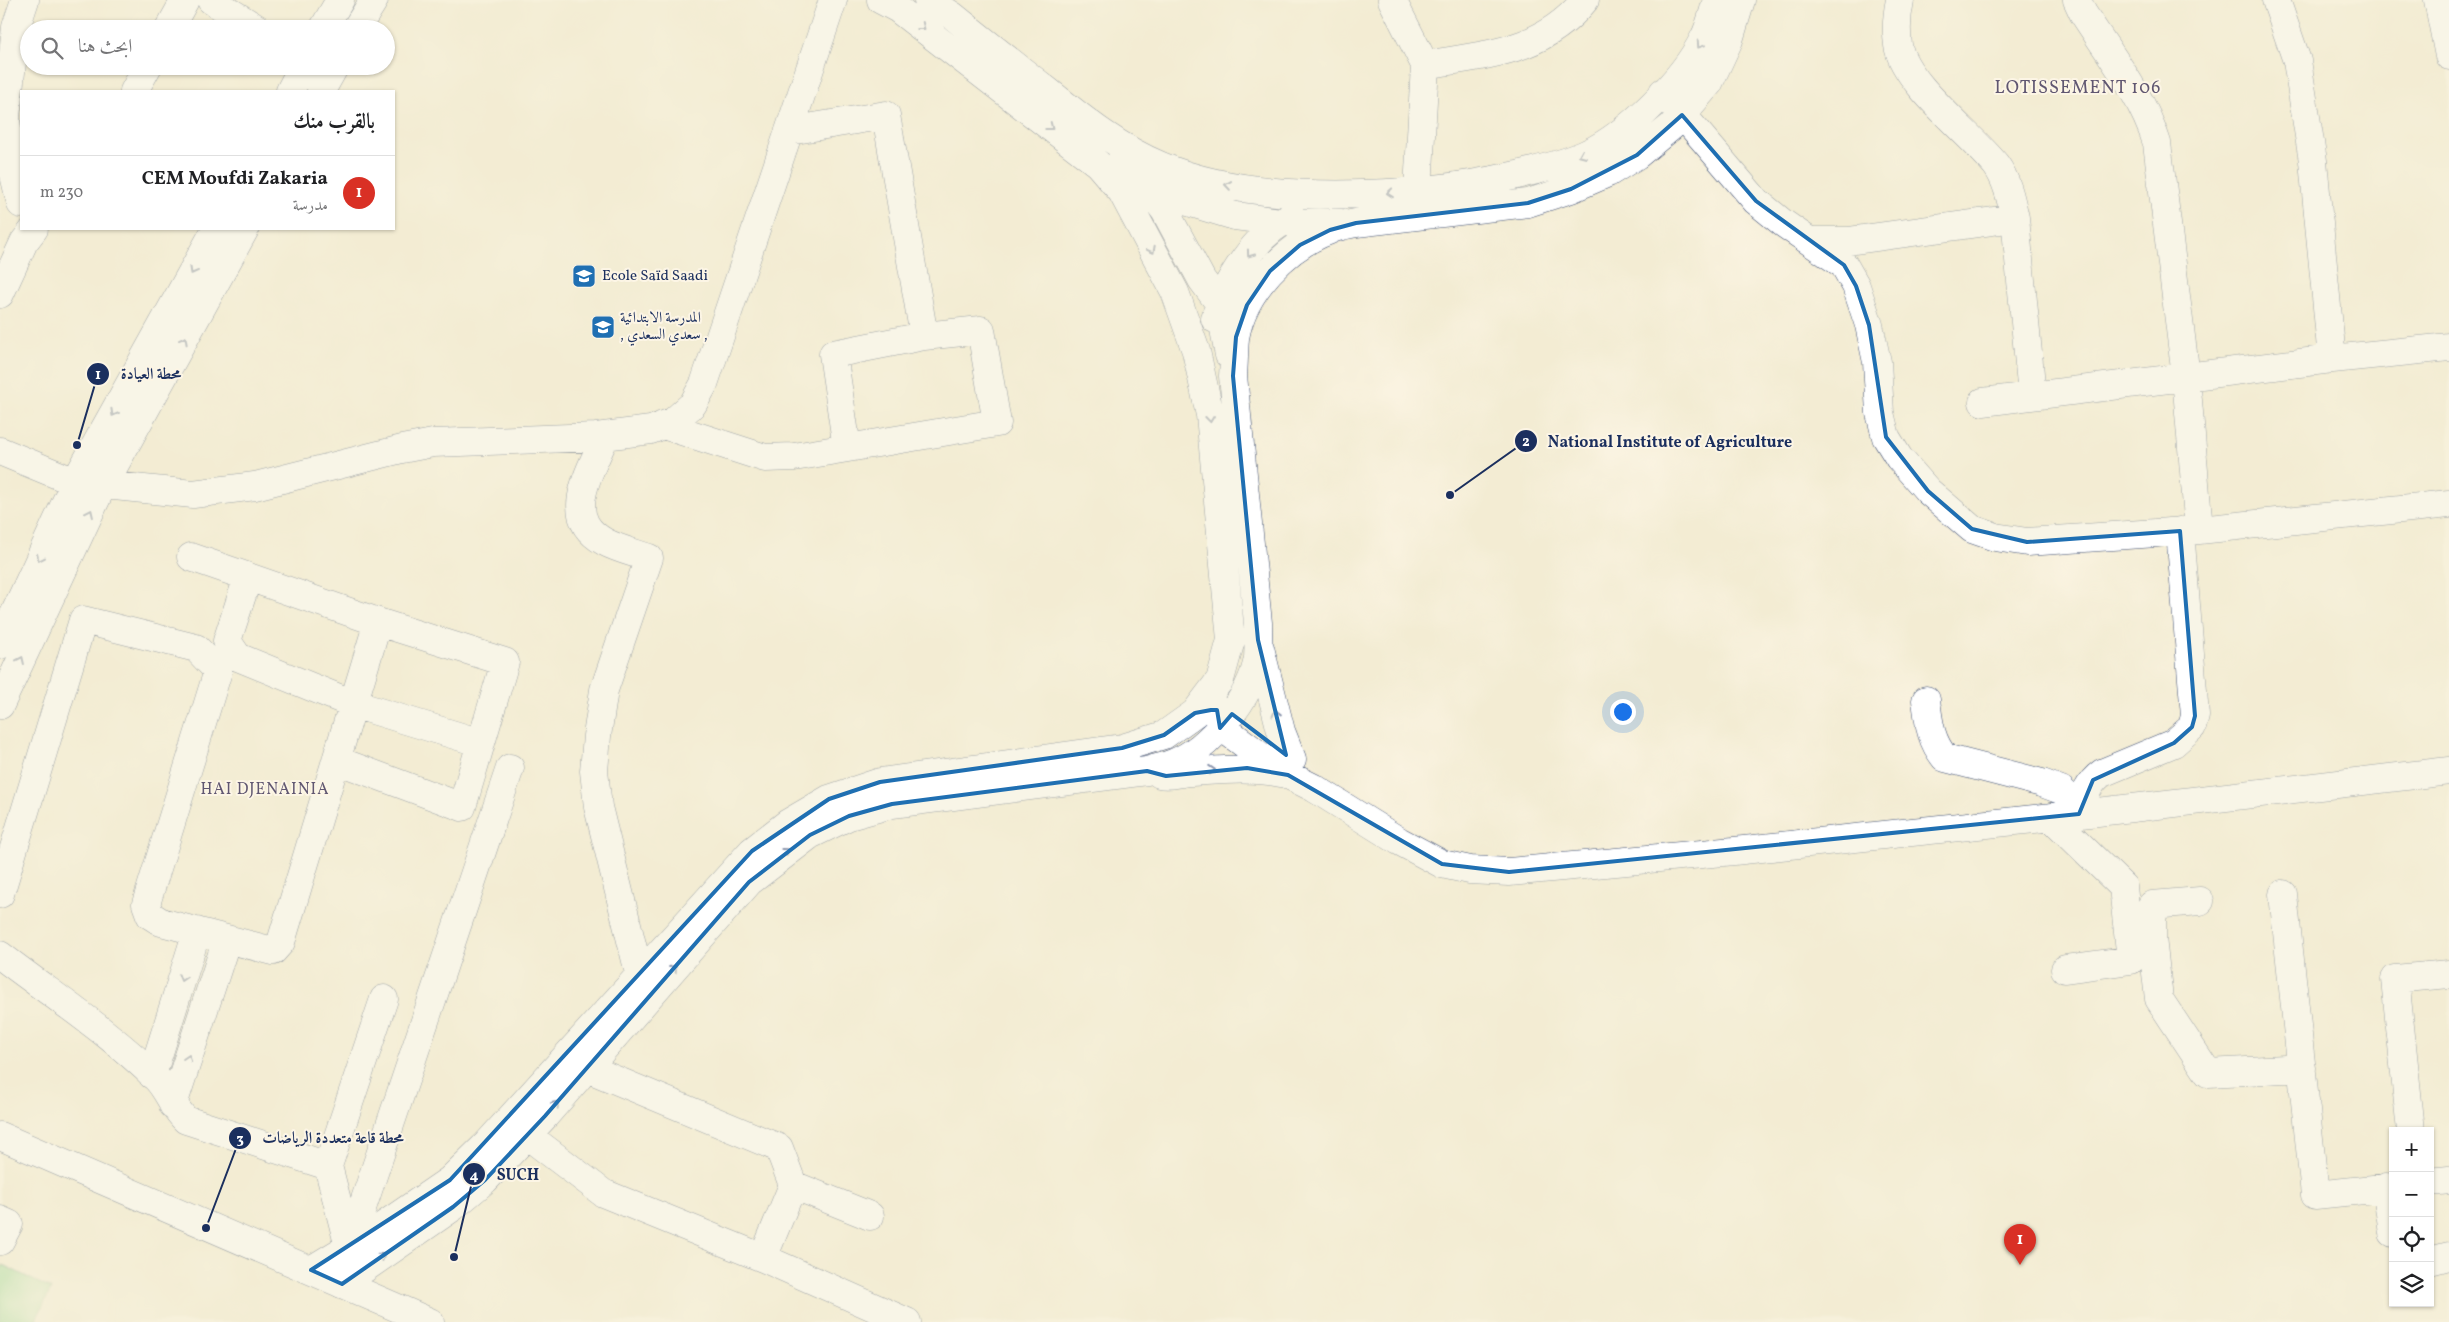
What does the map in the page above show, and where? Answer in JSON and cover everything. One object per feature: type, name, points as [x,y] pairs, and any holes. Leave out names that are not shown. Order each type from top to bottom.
[{"type":"street","points":[[3,0],[8,37],[6,117],[10,158],[20,200]]},
{"type":"street","points":[[8,37],[25,0]]},
{"type":"street","points":[[174,20],[185,0]]},
{"type":"street","points":[[211,0],[243,20]]},
{"type":"street","points":[[328,20],[340,0]]},
{"type":"street","points":[[362,20],[374,0]]},
{"type":"street","points":[[0,451],[76,482],[193,494],[255,486],[402,449],[433,444],[605,436],[651,430],[674,421],[693,404],[704,384],[833,0]]},
{"type":"street","points":[[311,1270],[450,1180],[749,882],[777,858],[810,835],[849,816],[892,804],[1147,771],[1174,763],[1199,748],[1217,715],[1250,684],[1258,658],[1258,622],[1233,376],[1219,303],[1202,280],[1165,211],[1130,160],[1107,154],[898,9],[882,0]]},
{"type":"street","points":[[928,0],[953,16],[1107,154],[1122,192],[1175,292],[1196,351],[1210,415],[1231,640],[1220,680],[1216,702],[1217,715]]},
{"type":"street","points":[[1392,0],[1424,65],[1418,203]]},
{"type":"street","points":[[1424,65],[1521,47],[1552,31],[1576,11],[1585,0]]},
{"type":"street","points":[[1233,376],[1236,337],[1247,305],[1270,271],[1300,245],[1330,230],[1476,184],[1543,169],[1587,154],[1623,129],[1653,104],[1683,69],[1704,38],[1717,0]]},
{"type":"street","points":[[1107,154],[1162,167],[1216,183],[1284,192],[1373,194],[1418,203],[1528,203],[1571,189],[1608,173],[1637,155],[1682,115],[1709,83],[1729,40],[1741,0]]},
{"type":"street","points":[[1900,0],[1897,12],[1898,46],[1905,65],[1924,89],[1997,166],[2009,191],[2015,218],[2032,395]]},
{"type":"street","points":[[2077,0],[2083,13],[2138,98],[2157,143],[2186,377],[2195,716],[2192,727],[2174,743],[2102,773],[2093,780],[2085,793],[2079,814]]},
{"type":"street","points":[[2276,0],[2297,61],[2310,143],[2332,359]]},
{"type":"street","points":[[2438,0],[2449,56]]},
{"type":"street","points":[[135,90],[143,75]]},
{"type":"street","points":[[291,90],[298,75]]},
{"type":"street","points":[[322,90],[330,75]]},
{"type":"street","points":[[1663,92],[1756,202],[1783,224],[1844,265],[1856,286],[1869,325],[1877,362],[1880,413],[1886,437],[1899,458],[1928,492],[1972,528],[1995,537],[2026,542],[2189,531],[2449,504]]},
{"type":"street","points":[[789,131],[886,115],[924,336]]},
{"type":"street","points":[[1149,190],[1235,216],[1281,222],[1356,223]]},
{"type":"street","points":[[1201,377],[1219,303],[1235,274],[1255,247],[1281,222],[1349,194]]},
{"type":"street","points":[[1810,242],[1848,240],[2015,218]]},
{"type":"street","points":[[0,645],[76,482],[215,230]]},
{"type":"street","points":[[0,705],[104,486],[244,230]]},
{"type":"street","points":[[0,294],[30,231]]},
{"type":"street","points":[[663,425],[765,458],[794,458],[997,423],[981,330],[924,336],[834,354],[847,448]]},
{"type":"street","points":[[1983,402],[2332,359],[2449,347]]},
{"type":"street","points":[[605,436],[579,502],[581,518],[592,533],[606,542],[649,558],[604,690],[594,771],[598,807],[643,987]]},
{"type":"street","points":[[191,557],[378,622],[506,662],[462,807],[336,760]]},
{"type":"street","points":[[248,577],[227,642],[238,657],[353,704],[481,743]]},
{"type":"street","points":[[0,894],[83,620],[196,648],[218,670],[146,904],[150,916],[161,922],[273,951],[281,942],[378,622]]},
{"type":"street","points":[[1258,640],[1290,767]]},
{"type":"street","points":[[1926,700],[1930,733],[1936,748],[1945,758],[2042,783],[2061,790],[2071,800],[2079,814]]},
{"type":"street","points":[[342,1284],[453,1207],[485,1180],[587,1068],[643,987],[752,850],[788,823],[829,799],[880,782],[1122,748],[1164,735],[1217,715]]},
{"type":"street","points":[[1217,715],[1290,767],[1314,788],[1398,841],[1442,864],[1470,870],[1509,872],[2079,814],[2449,771]]},
{"type":"street","points":[[1147,771],[1166,776],[1187,772],[1290,767]]},
{"type":"street","points":[[349,1247],[510,768]]},
{"type":"street","points":[[2051,817],[2123,887],[2131,960],[2065,969]]},
{"type":"street","points":[[2283,894],[2315,1195],[2389,1187]]},
{"type":"street","points":[[2200,901],[2152,905],[2152,938],[2159,999],[2208,1073],[2302,1068]]},
{"type":"street","points":[[152,1075],[197,931]]},
{"type":"street","points":[[173,1104],[227,939]]},
{"type":"street","points":[[0,955],[121,1048],[152,1075],[186,1120],[328,1166]]},
{"type":"street","points":[[2411,1127],[2395,979],[2449,974]]},
{"type":"street","points":[[349,1247],[328,1166],[384,999]]},
{"type":"street","points":[[587,1068],[779,1148],[793,1185],[763,1258]]},
{"type":"street","points":[[527,1135],[603,1193],[763,1258],[907,1322]]},
{"type":"street","points":[[0,1136],[430,1322]]},
{"type":"street","points":[[2434,1182],[2449,1180]]},
{"type":"street","points":[[793,1185],[870,1216]]},
{"type":"street","points":[[0,1220],[9,1224],[0,1241]]},
{"type":"street","points":[[2434,1260],[2449,1256]]},
{"type":"highlighted area","points":[[1682,115],[1756,201],[1844,265],[1856,286],[1869,325],[1886,437],[1928,491],[1972,529],[2027,542],[2180,531],[2195,716],[2192,727],[2174,743],[2093,780],[2079,814],[1509,872],[1442,864],[1288,775],[1247,768],[1166,776],[1147,771],[892,804],[849,816],[810,835],[749,882],[545,1116],[485,1180],[453,1207],[342,1284],[311,1270],[450,1180],[752,851],[829,799],[880,782],[1122,748],[1164,735],[1195,713],[1211,710],[1217,710],[1220,728],[1232,714],[1286,755],[1258,640],[1233,376],[1236,337],[1247,305],[1270,271],[1300,245],[1330,230],[1356,223],[1528,203],[1571,189],[1637,155]]},
{"type":"green space","points":[[3,1265],[51,1289],[35,1322],[0,1322],[0,1272]]},
{"type":"place","name":"Ecole Saïd Saadi","points":[[584,276]]},
{"type":"place","name":"المدرسة الابتدائية , سعدي السعدي ,","points":[[603,327]]},
{"type":"place","name":"محطة العيادة","points":[[77,445]]},
{"type":"place","name":"National Institute of Agriculture","points":[[1450,495]]},
{"type":"place","name":"محطة قاعة متعددة الرياضات","points":[[206,1228]]},
{"type":"place","name":"SUCH","points":[[454,1257]]},
{"type":"place","name":"CEM Moufdi Zakaria","points":[[2020,1265]]},
{"type":"district","name":"LOTISSEMENT 106","points":[[2078,88]]},
{"type":"district","name":"HAI DJENAINIA","points":[[265,790]]}]
